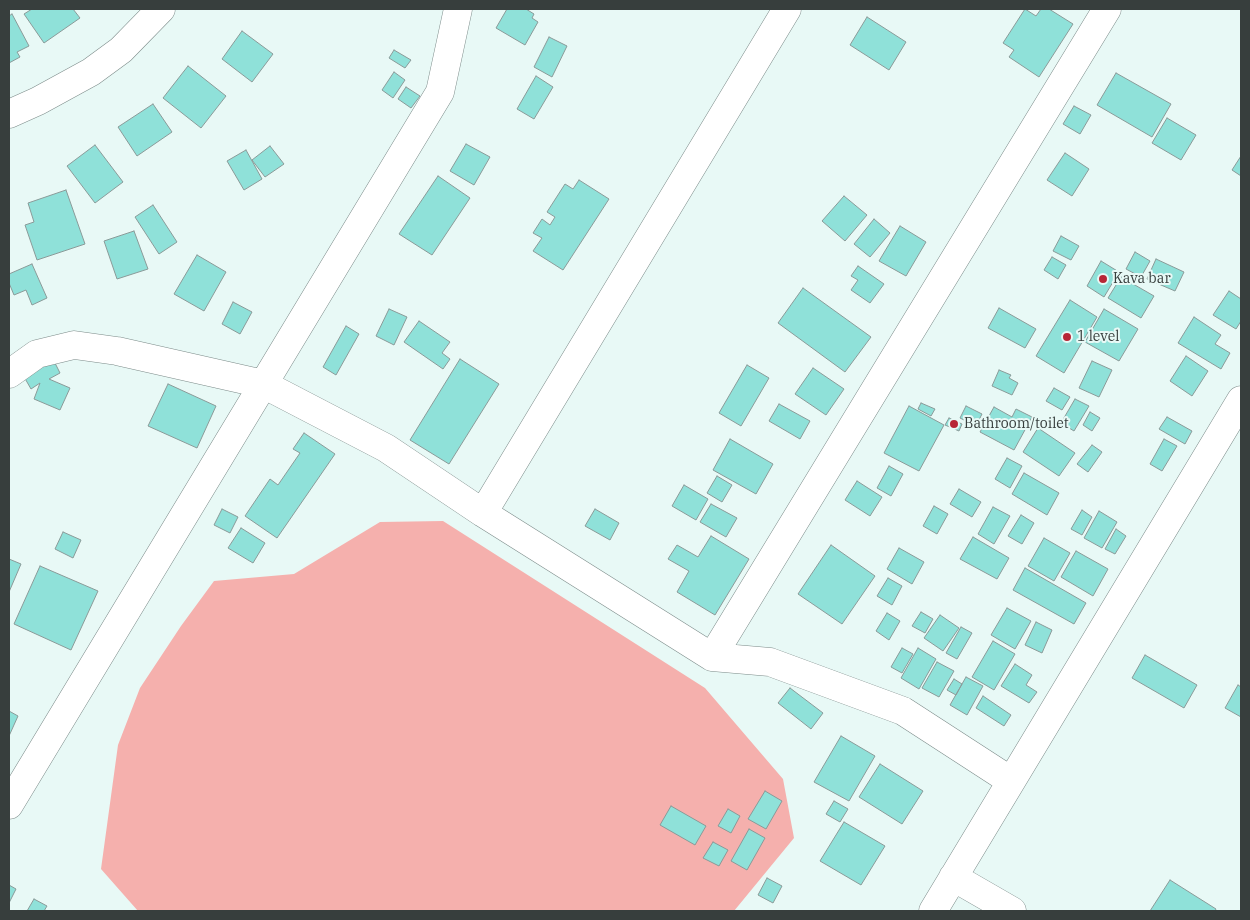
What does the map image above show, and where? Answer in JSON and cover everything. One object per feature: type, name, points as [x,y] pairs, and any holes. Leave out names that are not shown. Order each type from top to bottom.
[{"type":"street","points":[[9,114],[38,101],[91,72],[121,50],[161,9]]},
{"type":"street","points":[[9,805],[440,92],[458,9]]},
{"type":"street","points":[[482,513],[787,9]]},
{"type":"street","points":[[712,657],[1107,9]]},
{"type":"street","points":[[9,374],[37,354],[74,345],[117,352],[263,384],[386,448],[482,513],[712,657],[770,662],[903,711],[1011,781]]},
{"type":"street","points":[[933,911],[1241,400]]},
{"type":"street","points":[[953,876],[1012,911]]},
{"type":"shaded area","points":[[443,521],[705,688],[783,779],[794,838],[734,911],[138,911],[101,869],[118,745],[140,688],[181,626],[214,581],[294,574],[380,522]]},
{"type":"building","points":[[32,9],[73,9],[80,18],[44,43],[24,14]]},
{"type":"building","points":[[507,9],[526,9],[534,14],[532,18],[538,22],[525,45],[496,28]]},
{"type":"building","points":[[1025,9],[1036,16],[1041,9],[1049,9],[1073,24],[1039,77],[1009,57],[1014,50],[1003,43]]},
{"type":"building","points":[[12,14],[29,46],[17,52],[20,57],[9,63],[9,16]]},
{"type":"building","points":[[867,17],[906,42],[889,70],[850,45]]},
{"type":"building","points":[[242,31],[273,54],[252,82],[222,59]]},
{"type":"building","points":[[549,37],[567,46],[552,77],[534,67]]},
{"type":"building","points":[[394,50],[411,60],[405,68],[389,58]]},
{"type":"building","points":[[188,66],[226,96],[201,128],[163,98]]},
{"type":"building","points":[[394,72],[405,80],[393,98],[382,90]]},
{"type":"building","points":[[1116,73],[1171,104],[1152,137],[1097,105]]},
{"type":"building","points":[[536,76],[553,87],[534,119],[517,109]]},
{"type":"building","points":[[406,87],[420,96],[411,108],[398,99]]},
{"type":"building","points":[[153,104],[172,132],[137,156],[118,127]]},
{"type":"building","points":[[1074,106],[1091,115],[1080,134],[1063,124]]},
{"type":"building","points":[[1167,118],[1196,135],[1181,160],[1152,143]]},
{"type":"building","points":[[466,144],[490,157],[474,185],[450,171]]},
{"type":"building","points":[[95,145],[123,182],[95,203],[67,166]]},
{"type":"building","points":[[270,146],[284,164],[265,177],[252,160]]},
{"type":"building","points":[[246,150],[262,179],[244,190],[227,161]]},
{"type":"building","points":[[1065,153],[1089,169],[1072,196],[1047,180]]},
{"type":"building","points":[[1241,156],[1241,176],[1232,170]]},
{"type":"building","points":[[438,176],[470,198],[432,255],[399,234]]},
{"type":"building","points":[[579,180],[609,199],[563,270],[533,251],[542,238],[533,233],[542,219],[550,225],[555,217],[547,212],[565,184],[573,189]]},
{"type":"building","points":[[66,190],[85,244],[37,260],[25,225],[34,222],[28,203]]},
{"type":"building","points":[[844,196],[867,215],[845,241],[822,221]]},
{"type":"building","points":[[153,205],[177,242],[159,254],[135,217]]},
{"type":"building","points":[[874,219],[890,233],[870,257],[854,244]]},
{"type":"building","points":[[900,226],[926,242],[906,276],[879,261]]},
{"type":"building","points":[[134,231],[148,269],[117,279],[104,241]]},
{"type":"building","points":[[1061,236],[1079,246],[1071,260],[1053,251]]},
{"type":"building","points":[[1135,252],[1150,261],[1141,277],[1126,269]]},
{"type":"building","points":[[197,255],[226,272],[204,311],[174,294]]},
{"type":"building","points":[[1052,257],[1066,265],[1058,279],[1044,270]]},
{"type":"building","points":[[1156,259],[1184,272],[1175,291],[1147,279]]},
{"type":"building","name":"Kava bar","points":[[1101,261],[1119,272],[1104,297],[1087,286]]},
{"type":"building","points":[[32,264],[47,298],[32,305],[26,290],[14,295],[9,283],[9,274]]},
{"type":"building","points":[[858,266],[884,284],[870,303],[851,290],[858,280],[851,276]]},
{"type":"building","points":[[1121,277],[1154,296],[1141,318],[1108,298]]},
{"type":"building","points":[[803,288],[871,337],[845,372],[778,323]]},
{"type":"building","points":[[1229,291],[1241,299],[1241,321],[1236,329],[1213,315]]},
{"type":"building","name":"1 level","points":[[1070,300],[1097,317],[1064,373],[1036,356]]},
{"type":"building","points":[[233,302],[252,312],[240,334],[222,324]]},
{"type":"building","points":[[999,308],[1036,329],[1025,348],[988,328]]},
{"type":"building","points":[[389,309],[407,317],[394,345],[376,336]]},
{"type":"building","points":[[1104,309],[1138,329],[1119,361],[1085,342]]},
{"type":"building","points":[[1194,317],[1221,335],[1215,344],[1230,353],[1221,369],[1178,343]]},
{"type":"building","points":[[419,321],[450,342],[442,353],[450,359],[443,369],[404,342]]},
{"type":"building","points":[[346,326],[359,334],[336,375],[323,367]]},
{"type":"building","points":[[1186,356],[1208,371],[1192,396],[1170,381]]},
{"type":"building","points":[[53,359],[60,373],[49,379],[70,388],[60,410],[34,399],[40,383],[31,389],[23,375]]},
{"type":"building","points":[[460,359],[499,384],[449,464],[410,440]]},
{"type":"building","points":[[1092,361],[1112,370],[1099,397],[1079,388]]},
{"type":"building","points":[[747,365],[769,378],[741,426],[719,413]]},
{"type":"building","points":[[813,368],[844,389],[826,415],[795,394]]},
{"type":"building","points":[[999,370],[1011,375],[1009,378],[1018,383],[1012,395],[992,386]]},
{"type":"building","points":[[168,384],[216,406],[197,448],[148,426]]},
{"type":"building","points":[[1054,388],[1070,397],[1062,410],[1046,401]]},
{"type":"building","points":[[1075,399],[1089,406],[1074,431],[1061,423]]},
{"type":"building","name":"Bathroom/toilet","points":[[921,403],[935,409],[931,416],[918,409]]},
{"type":"building","points":[[779,404],[810,421],[800,439],[769,421]]},
{"type":"building","points":[[909,406],[944,425],[919,471],[884,453]]},
{"type":"building","points":[[966,406],[982,414],[976,426],[960,418]]},
{"type":"building","points":[[994,407],[1012,417],[1016,409],[1032,417],[1014,450],[980,432]]},
{"type":"building","points":[[1090,412],[1100,418],[1092,431],[1083,425]]},
{"type":"building","points":[[1167,417],[1192,431],[1185,444],[1159,429]]},
{"type":"building","name":"Bathroom/toilet","points":[[949,418],[962,424],[959,431],[945,425]]},
{"type":"building","points":[[1038,428],[1075,453],[1059,476],[1023,452]]},
{"type":"building","points":[[304,433],[335,454],[277,538],[245,516],[270,479],[278,485],[300,453],[293,449]]},
{"type":"building","points":[[730,439],[773,464],[756,494],[713,470]]},
{"type":"building","points":[[1164,439],[1177,446],[1162,471],[1150,464]]},
{"type":"building","points":[[1092,445],[1102,452],[1088,472],[1077,464]]},
{"type":"building","points":[[1007,458],[1022,466],[1010,488],[995,479]]},
{"type":"building","points":[[889,466],[903,474],[891,496],[877,488]]},
{"type":"building","points":[[1024,473],[1059,493],[1047,515],[1012,494]]},
{"type":"building","points":[[717,476],[732,485],[722,502],[707,493]]},
{"type":"building","points":[[857,481],[882,497],[870,516],[845,500]]},
{"type":"building","points":[[684,485],[708,499],[696,520],[672,506]]},
{"type":"building","points":[[959,489],[981,502],[972,517],[950,504]]},
{"type":"building","points":[[711,504],[737,518],[726,537],[700,522]]},
{"type":"building","points":[[934,506],[948,514],[937,534],[923,526]]},
{"type":"building","points":[[993,507],[1010,516],[994,544],[978,534]]},
{"type":"building","points":[[222,509],[238,517],[230,533],[214,525]]},
{"type":"building","points":[[595,509],[619,523],[610,540],[585,526]]},
{"type":"building","points":[[1082,510],[1092,517],[1082,535],[1071,529]]},
{"type":"building","points":[[1099,511],[1117,522],[1102,548],[1084,538]]},
{"type":"building","points":[[1021,515],[1034,523],[1022,544],[1008,536]]},
{"type":"building","points":[[241,528],[265,543],[253,563],[228,548]]},
{"type":"building","points":[[1116,529],[1126,536],[1115,554],[1105,549]]},
{"type":"building","points":[[63,532],[81,540],[73,558],[55,549]]},
{"type":"building","points":[[711,536],[749,559],[715,615],[677,592],[689,571],[668,559],[677,545],[698,557]]},
{"type":"building","points":[[973,537],[1009,558],[997,579],[960,559]]},
{"type":"building","points":[[1044,538],[1070,553],[1054,581],[1028,566]]},
{"type":"building","points":[[831,545],[875,576],[842,624],[798,594]]},
{"type":"building","points":[[899,548],[924,562],[912,584],[887,569]]},
{"type":"building","points":[[1076,551],[1108,569],[1093,596],[1061,577]]},
{"type":"building","points":[[9,559],[21,564],[9,592]]},
{"type":"building","points":[[40,566],[98,591],[71,650],[14,624]]},
{"type":"building","points":[[1025,568],[1086,603],[1074,624],[1013,590]]},
{"type":"building","points":[[888,578],[902,586],[892,605],[877,596]]},
{"type":"building","points":[[1007,608],[1031,621],[1015,649],[991,635]]},
{"type":"building","points":[[921,612],[933,619],[925,633],[912,626]]},
{"type":"building","points":[[887,613],[900,621],[889,640],[876,631]]},
{"type":"building","points":[[940,615],[959,628],[943,651],[924,638]]},
{"type":"building","points":[[1036,622],[1052,630],[1042,653],[1025,645]]},
{"type":"building","points":[[961,627],[972,633],[957,659],[946,653]]},
{"type":"building","points":[[993,641],[1015,654],[994,690],[972,677]]},
{"type":"building","points":[[902,648],[913,654],[902,673],[891,667]]},
{"type":"building","points":[[918,648],[936,659],[919,689],[901,678]]},
{"type":"building","points":[[1145,655],[1197,685],[1184,708],[1132,678]]},
{"type":"building","points":[[937,662],[954,671],[939,697],[922,688]]},
{"type":"building","points":[[1015,664],[1032,675],[1026,685],[1037,692],[1029,703],[1001,686]]},
{"type":"building","points":[[966,677],[983,686],[967,715],[950,705]]},
{"type":"building","points":[[954,679],[962,684],[956,695],[947,690]]},
{"type":"building","points":[[1238,685],[1241,687],[1241,717],[1225,708]]},
{"type":"building","points":[[790,688],[823,713],[811,729],[778,703]]},
{"type":"building","points":[[983,696],[1011,715],[1004,726],[976,708]]},
{"type":"building","points":[[9,711],[18,716],[9,736]]},
{"type":"building","points":[[841,736],[875,756],[849,801],[814,782]]},
{"type":"building","points":[[880,764],[923,791],[902,824],[859,797]]},
{"type":"building","points":[[765,791],[782,801],[766,829],[748,819]]},
{"type":"building","points":[[834,801],[848,809],[840,822],[826,814]]},
{"type":"building","points":[[671,806],[706,826],[695,845],[660,825]]},
{"type":"building","points":[[728,809],[740,816],[731,833],[718,826]]},
{"type":"building","points":[[844,822],[885,846],[861,885],[820,861]]},
{"type":"building","points":[[749,829],[765,838],[747,870],[731,861]]},
{"type":"building","points":[[713,842],[728,850],[719,866],[703,858]]},
{"type":"building","points":[[767,878],[782,886],[773,903],[758,895]]},
{"type":"building","points":[[1170,880],[1216,909],[1215,911],[1150,911]]},
{"type":"building","points":[[9,885],[16,889],[9,903]]},
{"type":"building","points":[[34,899],[47,906],[44,911],[27,911]]},
{"type":"place","name":"Kava bar","points":[[1103,279]]},
{"type":"place","name":"1 level","points":[[1067,337]]},
{"type":"place","name":"Bathroom/toilet","points":[[954,424]]}]
